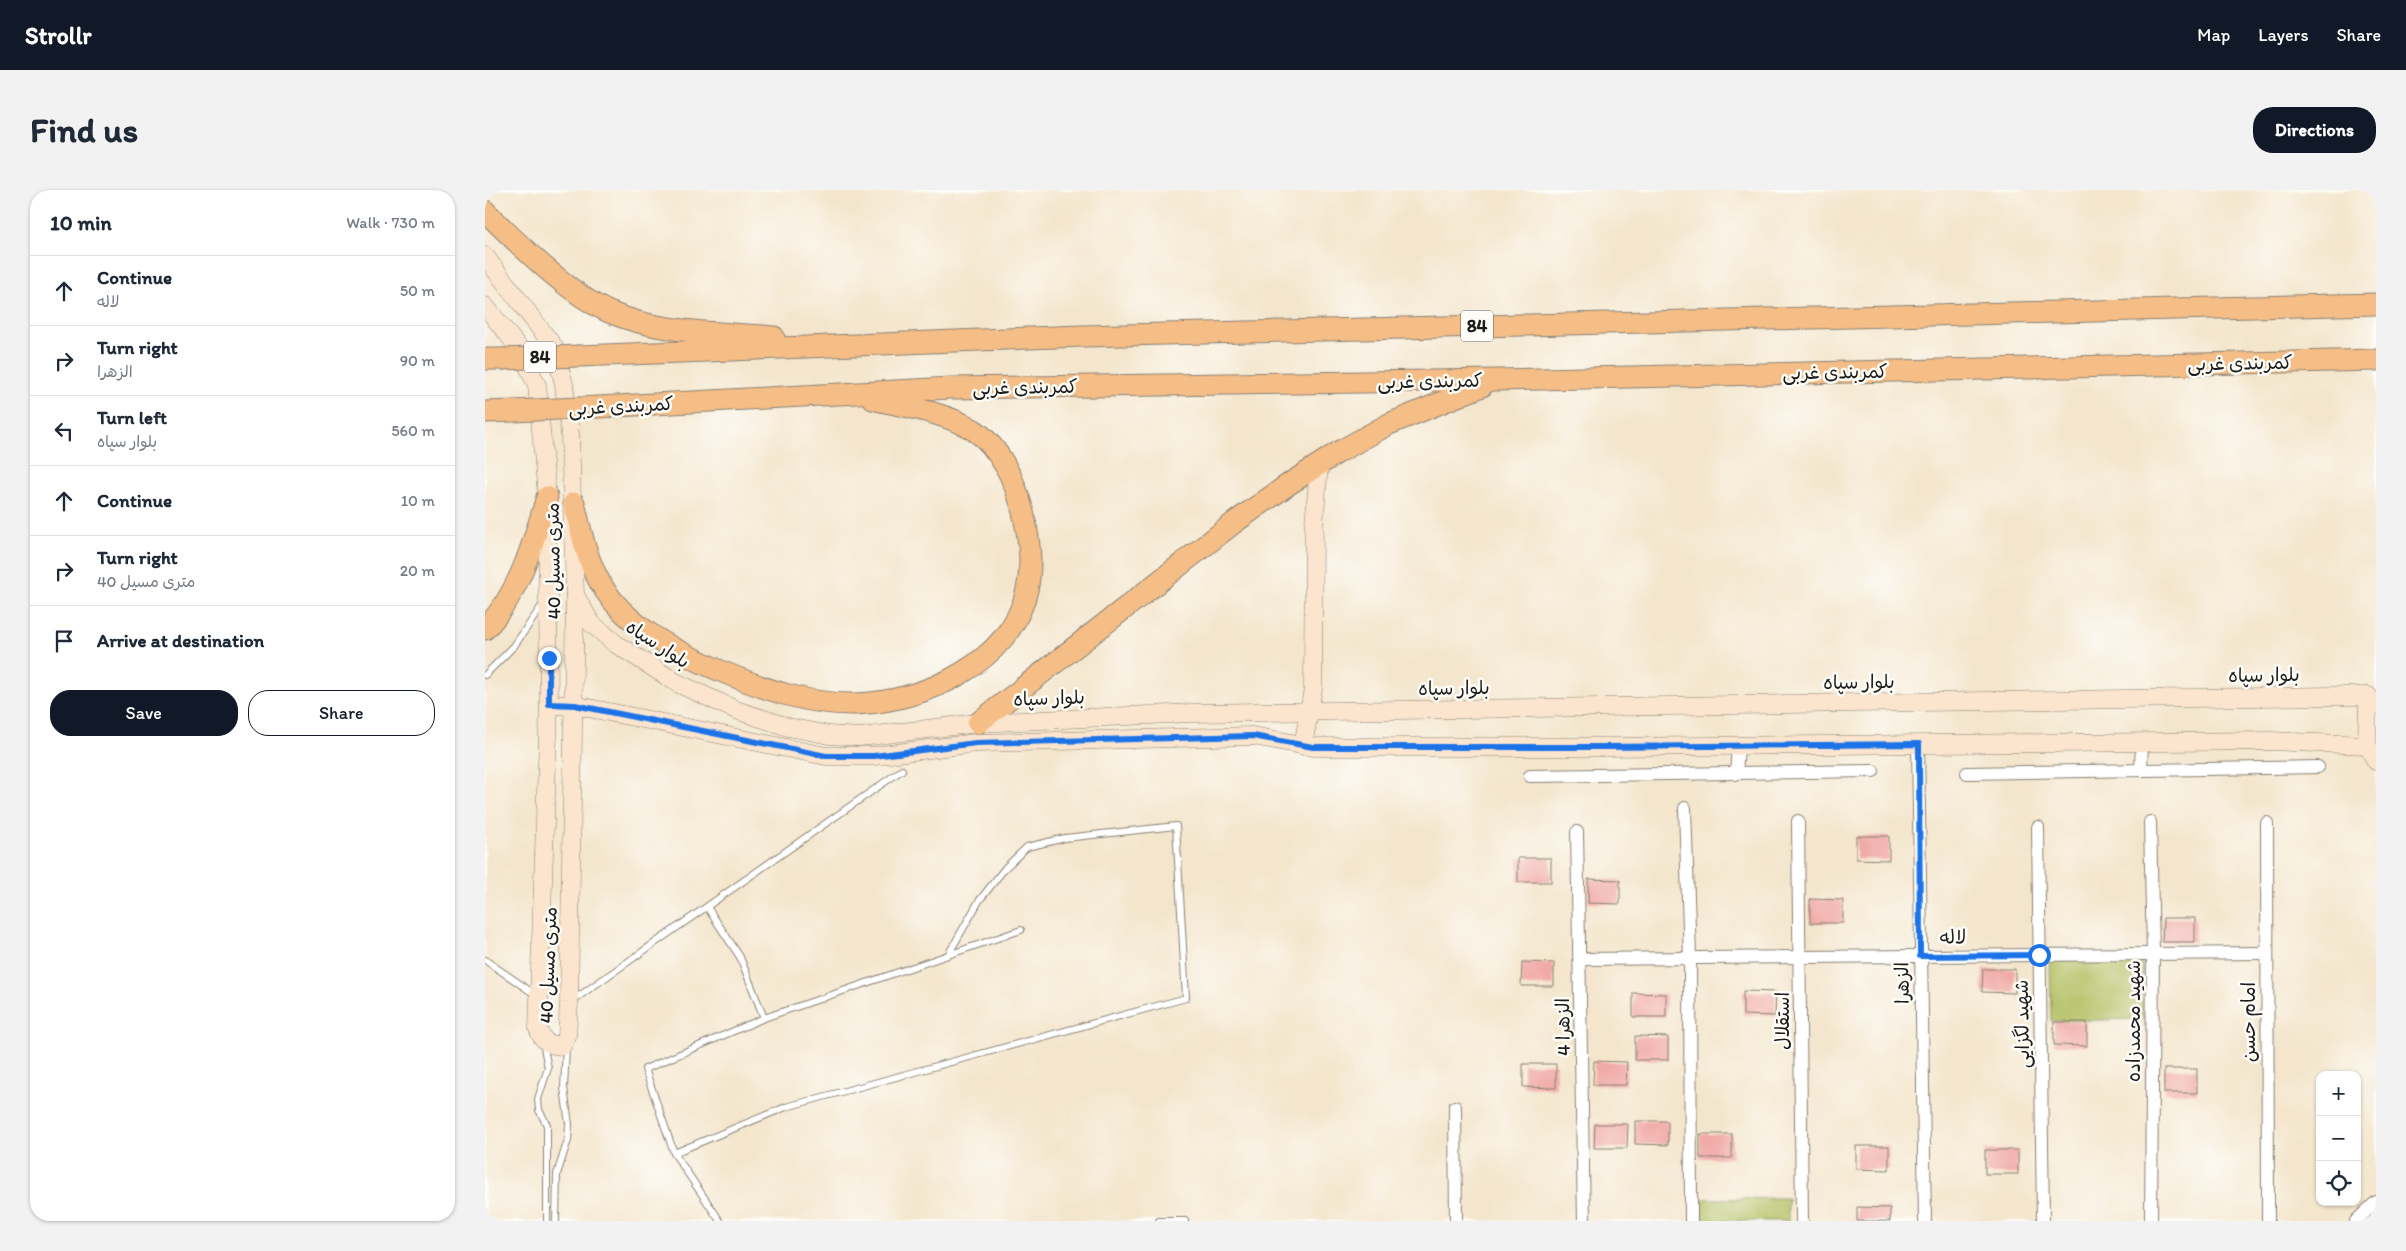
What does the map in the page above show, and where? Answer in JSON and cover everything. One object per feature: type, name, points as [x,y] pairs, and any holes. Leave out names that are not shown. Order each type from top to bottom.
[{"type":"highway","points":[[485,211],[514,239],[576,292],[609,312],[654,325],[777,338],[816,347]]},
{"type":"highway","name":"84","points":[[493,359],[1082,336],[2376,304]]},
{"type":"highway","name":"کمربندی غربی","points":[[485,412],[951,388],[1496,380],[2376,360]]},
{"type":"highway","points":[[978,722],[1235,522],[1319,465],[1389,424],[1496,380]]},
{"type":"highway","points":[[574,503],[587,553],[605,591],[629,618],[685,655],[775,691],[823,701],[853,704],[885,701],[929,690],[971,666],[987,654],[1004,636],[1019,612],[1027,591],[1030,566],[1029,538],[1021,507],[1012,480],[1000,458],[989,443],[974,431],[932,413],[851,394]]},
{"type":"highway","points":[[485,629],[502,608],[524,571],[547,496]]},
{"type":"main road","name":"40 متری مسیل","points":[[485,256],[554,347],[564,384],[570,434],[574,503],[575,705],[569,1003],[567,1036],[562,1046],[551,1045],[542,1039],[538,1029],[549,704],[549,596],[547,496],[537,385],[519,348],[485,306]]},
{"type":"main road","points":[[1303,746],[1313,689],[1314,525],[1319,465]]},
{"type":"main road","name":"بلوار سپاه","points":[[575,595],[591,623],[616,644],[677,683],[737,710],[788,726],[829,735],[860,736],[978,722],[1192,713],[2372,701]]},
{"type":"main road","points":[[2372,701],[2367,745],[2376,761]]},
{"type":"main road","points":[[549,704],[575,705],[826,756],[874,756],[951,746],[1005,742],[1253,736],[1303,746],[1738,746],[2271,741],[2367,745]]},
{"type":"main road","points":[[950,726],[951,746]]},
{"type":"street","points":[[2141,770],[2142,742]]},
{"type":"street","name":"الزهرا","points":[[1919,744],[1920,956],[1925,1221]]},
{"type":"street","points":[[1737,774],[1738,746]]},
{"type":"street","points":[[1967,773],[2318,767]]},
{"type":"street","points":[[1530,776],[1873,771]]},
{"type":"street","points":[[1685,808],[1690,958],[1691,1221]]},
{"type":"street","name":"استقلال","points":[[1798,821],[1802,1221]]},
{"type":"street","name":"شهید محمدزاده","points":[[2150,822],[2153,954],[2151,1221]]},
{"type":"street","name":"امام حسن","points":[[2267,823],[2268,1221]]},
{"type":"street","name":"شهید لگزایی","points":[[2038,827],[2043,1221]]},
{"type":"street","name":"الزهرا 4","points":[[1577,832],[1581,959],[1584,1221]]},
{"type":"street","name":"لاله","points":[[1581,959],[2266,952]]},
{"type":"street","points":[[1455,1107],[1457,1221]]},
{"type":"street","points":[[2356,1221],[2376,1202]]},
{"type":"lane","points":[[485,675],[514,646],[549,596]]},
{"type":"lane","points":[[569,1003],[902,770]]},
{"type":"lane","points":[[674,1153],[786,1107],[1186,998],[1176,826],[1065,838],[1027,847],[1005,868],[979,901],[948,955]]},
{"type":"lane","points":[[707,907],[740,957],[764,1018]]},
{"type":"lane","points":[[720,1221],[674,1153],[645,1069],[764,1018],[1021,930]]},
{"type":"lane","points":[[485,960],[539,997]]},
{"type":"lane","points":[[556,1221],[557,1174],[568,1140],[569,1124],[563,1088],[567,1036]]},
{"type":"lane","points":[[542,1039],[548,1068],[539,1099],[539,1110],[547,1125],[547,1221]]},
{"type":"lane","points":[[1159,1221],[1185,1220]]},
{"type":"green space","points":[[2142,957],[2143,1019],[2051,1021],[2050,959]]},
{"type":"green space","points":[[1788,1198],[1788,1221],[1702,1221],[1702,1199]]},
{"type":"building","points":[[1856,836],[1889,836],[1889,860],[1856,859]]},
{"type":"building","points":[[1518,858],[1551,858],[1551,882],[1518,882]]},
{"type":"building","points":[[1588,879],[1620,880],[1620,904],[1588,903]]},
{"type":"building","points":[[1810,899],[1843,900],[1843,923],[1810,923]]},
{"type":"building","points":[[2163,918],[2195,918],[2195,942],[2162,942]]},
{"type":"building","points":[[1522,962],[1554,963],[1554,986],[1521,986]]},
{"type":"building","points":[[1983,969],[2015,969],[2015,993],[1982,992]]},
{"type":"building","points":[[1743,991],[1776,992],[1775,1016],[1743,1015]]},
{"type":"building","points":[[1633,993],[1666,994],[1666,1017],[1633,1017]]},
{"type":"building","points":[[2054,1022],[2087,1022],[2087,1046],[2054,1045]]},
{"type":"building","points":[[1635,1036],[1668,1037],[1668,1060],[1635,1060]]},
{"type":"building","points":[[1594,1061],[1627,1062],[1626,1085],[1593,1085]]},
{"type":"building","points":[[1523,1064],[1556,1064],[1556,1088],[1523,1087]]},
{"type":"building","points":[[2164,1069],[2197,1069],[2197,1093],[2164,1093]]},
{"type":"building","points":[[1635,1121],[1668,1121],[1668,1145],[1635,1144]]},
{"type":"building","points":[[1595,1124],[1628,1124],[1627,1148],[1594,1148]]},
{"type":"building","points":[[1700,1134],[1732,1134],[1732,1158],[1700,1158]]},
{"type":"building","points":[[1856,1146],[1889,1146],[1889,1170],[1856,1169]]},
{"type":"building","points":[[1985,1150],[2018,1150],[2018,1174],[1985,1174]]},
{"type":"building","points":[[1857,1207],[1890,1208],[1890,1221],[1857,1221]]},
{"type":"route","points":[[549,658],[549,704],[575,705],[826,756],[874,756],[976,743],[1253,736],[1313,747],[1919,744],[1920,956],[2039,955]]}]
